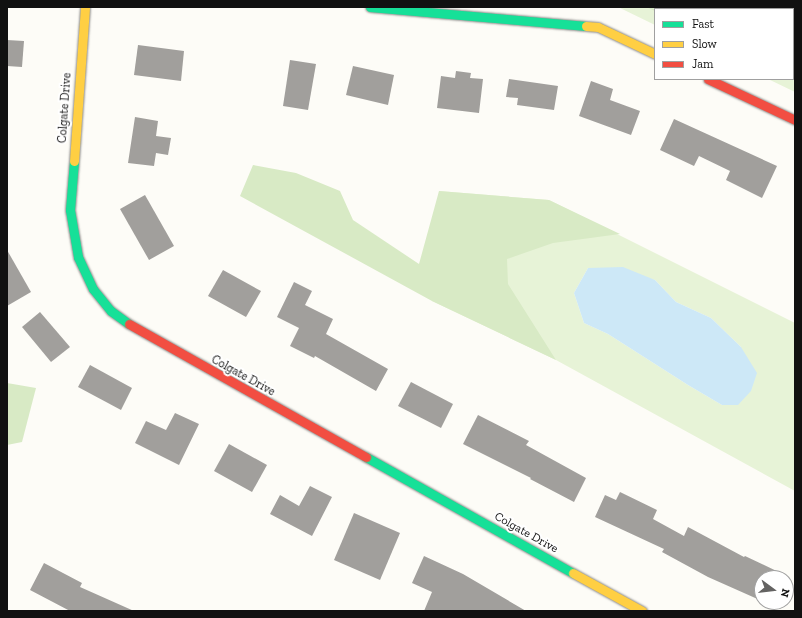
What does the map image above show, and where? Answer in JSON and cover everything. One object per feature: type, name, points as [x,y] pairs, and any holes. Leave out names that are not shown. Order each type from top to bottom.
[{"type":"street","name":"Colgate Drive","points":[[85,7],[70,210],[78,257],[94,289],[111,311],[137,330],[642,611]]},
{"type":"street","points":[[370,7],[598,27],[654,54]]},
{"type":"street","points":[[710,80],[795,120]]},
{"type":"green space","points":[[618,7],[795,7],[795,92],[770,80],[794,80],[794,8],[654,8],[654,25]]},
{"type":"green space","points":[[646,7],[795,7],[795,79],[794,8],[654,8],[654,11]]},
{"type":"green space","points":[[253,165],[296,173],[340,191],[353,220],[419,264],[439,191],[549,200],[620,234],[553,243],[507,259],[508,284],[556,360],[432,301],[240,196]]},
{"type":"green space","points":[[439,191],[549,200],[795,323],[795,491],[556,360],[432,301]],"holes":[[[588,268],[655,280],[676,302],[711,318],[741,347],[722,405],[608,334],[584,323],[574,293]]]},
{"type":"green space","points":[[7,383],[36,388],[22,442],[7,445]]},
{"type":"water","points":[[623,267],[655,280],[676,302],[711,318],[741,347],[757,373],[751,391],[738,405],[722,405],[608,334],[584,323],[574,293],[588,268]]},
{"type":"building","points":[[7,40],[24,41],[22,67],[7,66]]},
{"type":"building","points":[[138,45],[184,51],[181,81],[134,75]]},
{"type":"building","points":[[290,60],[316,64],[308,110],[283,106]]},
{"type":"building","points":[[353,66],[394,75],[388,105],[346,95]]},
{"type":"building","points":[[456,71],[471,73],[470,78],[483,79],[479,113],[437,108],[441,76],[455,78]]},
{"type":"building","points":[[509,79],[558,86],[554,110],[517,105],[518,98],[506,97]]},
{"type":"building","points":[[591,81],[613,89],[610,100],[640,111],[631,135],[579,116]]},
{"type":"building","points":[[135,117],[158,121],[156,136],[171,138],[168,155],[156,153],[154,166],[128,163]]},
{"type":"building","points":[[674,119],[777,166],[762,198],[726,180],[730,171],[699,156],[694,166],[660,150]]},
{"type":"building","points":[[145,195],[174,246],[149,260],[120,209]]},
{"type":"building","points":[[7,250],[31,292],[7,306]]},
{"type":"building","points":[[223,270],[261,291],[246,317],[208,296]]},
{"type":"building","points":[[294,282],[312,291],[305,305],[333,319],[326,334],[388,369],[376,391],[315,356],[314,358],[290,346],[299,328],[277,317]]},
{"type":"building","points":[[40,312],[70,347],[51,362],[22,327]]},
{"type":"building","points":[[90,365],[132,388],[121,410],[78,387]]},
{"type":"building","points":[[411,382],[453,404],[441,428],[398,406]]},
{"type":"building","points":[[175,413],[199,424],[179,465],[135,443],[146,421],[166,430]]},
{"type":"building","points":[[478,415],[529,441],[526,445],[586,478],[574,502],[530,479],[531,478],[463,444]]},
{"type":"building","points":[[229,444],[267,465],[252,492],[214,471]]},
{"type":"building","points":[[310,486],[332,497],[312,536],[270,514],[280,495],[299,506]]},
{"type":"building","points":[[620,492],[657,510],[653,519],[684,536],[688,527],[744,557],[745,556],[774,570],[754,570],[754,597],[708,577],[662,552],[664,549],[595,517],[605,495],[616,500]]},
{"type":"building","points":[[354,513],[400,533],[380,580],[334,560]]},
{"type":"building","points":[[424,556],[463,574],[526,611],[424,611],[432,592],[412,583]]},
{"type":"building","points":[[44,563],[82,583],[80,587],[134,611],[70,611],[30,590]]},
{"type":"traffic: fast","points":[[370,7],[586,26]]},
{"type":"traffic: fast","points":[[74,161],[70,210],[78,257],[93,289],[111,311],[129,324]]},
{"type":"traffic: fast","points":[[366,457],[573,573]]},
{"type":"traffic: slow","points":[[74,161],[85,7]]},
{"type":"traffic: slow","points":[[586,26],[598,27],[654,54]]},
{"type":"traffic: slow","points":[[573,573],[642,611]]},
{"type":"traffic: jam","points":[[710,80],[795,120]]},
{"type":"traffic: jam","points":[[129,324],[366,457]]}]
